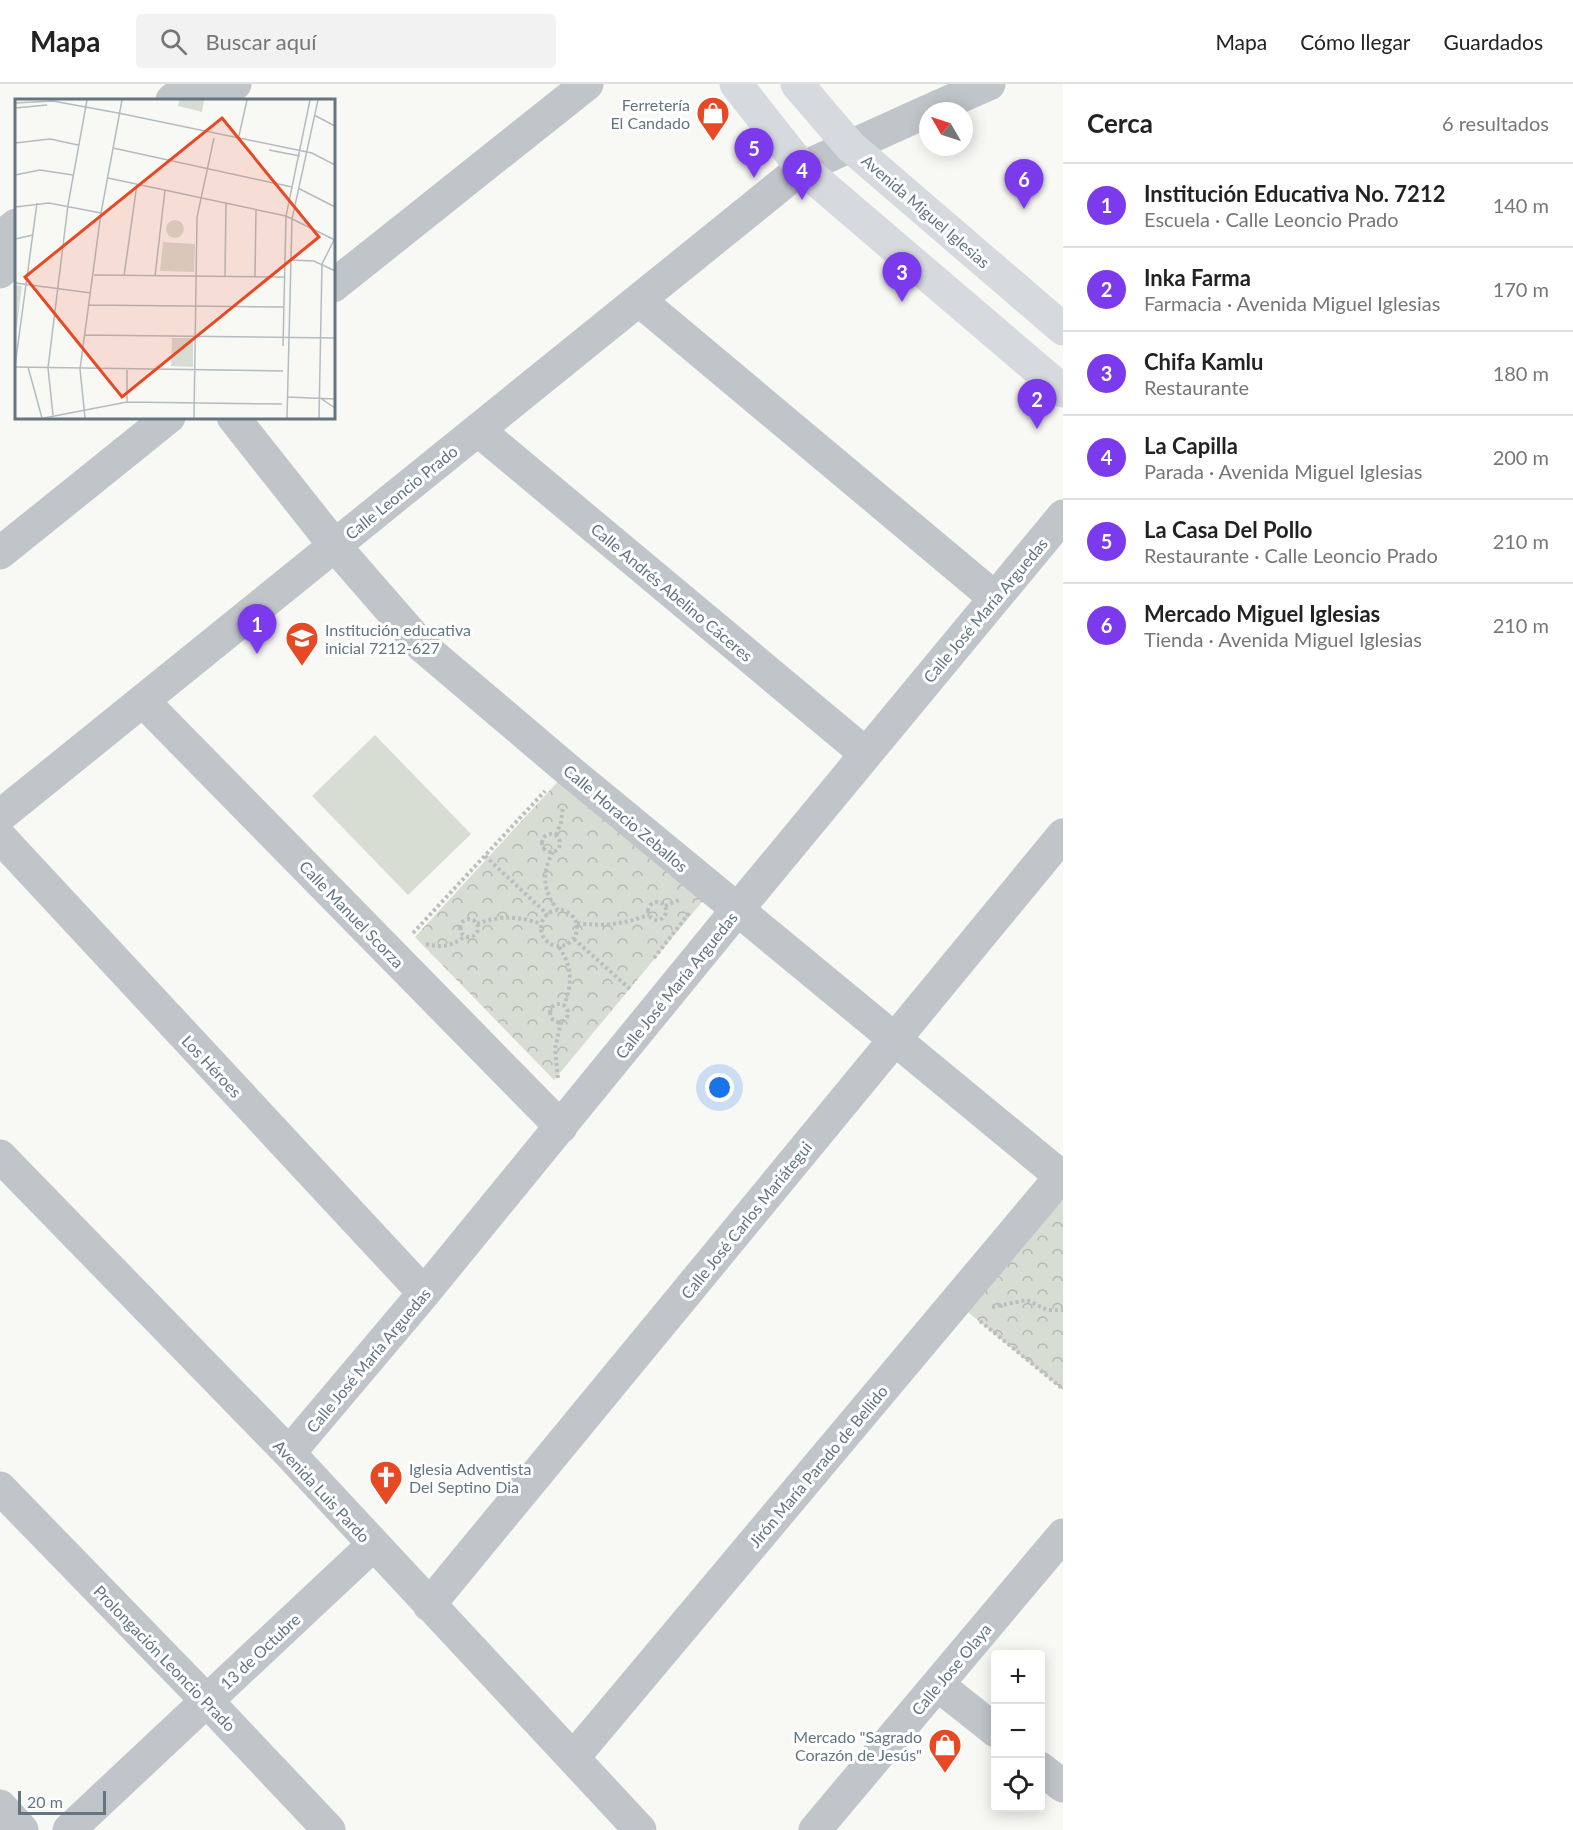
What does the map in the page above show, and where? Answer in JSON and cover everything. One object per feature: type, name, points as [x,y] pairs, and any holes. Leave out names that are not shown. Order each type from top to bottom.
[{"type":"main road","points":[[736,84],[802,168],[1063,392]]},
{"type":"main road","name":"Avenida Miguel Iglesias","points":[[797,84],[850,146],[1063,329]]},
{"type":"street","points":[[193,93],[235,84]]},
{"type":"street","points":[[334,285],[587,84]]},
{"type":"street","name":"Calle Leoncio Prado","points":[[948,102],[989,84]]},
{"type":"street","name":"Calle Leoncio Prado","points":[[0,816],[802,168],[919,115]]},
{"type":"street","points":[[0,238],[15,226]]},
{"type":"street","points":[[0,272],[15,260]]},
{"type":"street","points":[[639,300],[996,598]]},
{"type":"street","points":[[0,553],[168,418]]},
{"type":"street","name":"Calle Horacio Zeballos","points":[[234,418],[335,546],[422,646],[567,769],[1062,1177]]},
{"type":"street","name":"Calle Andrés Abelino Cáceres","points":[[477,430],[866,754]]},
{"type":"street","name":"Calle José María Arguedas","points":[[289,1453],[424,1293],[1063,516]]},
{"type":"street","name":"Calle Manuel Scorza","points":[[143,701],[403,944],[561,1127]]},
{"type":"street","name":"Calle José Carlos Mariátegui","points":[[429,1605],[1063,835]]},
{"type":"street","name":"Los Héroes","points":[[0,837],[424,1293]]},
{"type":"street","name":"Avenida Luis Pardo","points":[[0,1156],[289,1453],[640,1830]]},
{"type":"street","name":"Jirón María Parado de Bellido","points":[[573,1758],[963,1306],[1062,1177]]},
{"type":"street","name":"Prolongación Leoncio Prado","points":[[0,1488],[329,1830]]},
{"type":"street","name":"Calle Jose Olaya","points":[[815,1830],[1063,1535]]},
{"type":"street","name":"13 de Octubre","points":[[69,1830],[373,1545]]},
{"type":"street","points":[[938,1685],[991,1727]]},
{"type":"street","points":[[1045,1771],[1063,1786]]},
{"type":"street","points":[[0,1806],[22,1830]]},
{"type":"path","points":[[403,944],[567,769]]},
{"type":"path","points":[[553,852],[543,847],[542,841],[550,834],[560,838],[558,849],[548,860],[544,880],[551,901],[558,910]]},
{"type":"path","points":[[485,856],[548,915]]},
{"type":"path","points":[[655,902],[664,906],[666,912],[658,920],[648,915],[651,904],[655,902]]},
{"type":"path","points":[[651,961],[694,906]]},
{"type":"path","points":[[558,910],[566,911],[577,923],[574,939],[560,947],[545,941],[541,933],[541,924],[548,915],[558,910]]},
{"type":"path","points":[[577,923],[607,926],[648,915]]},
{"type":"path","points":[[477,924],[512,916],[541,924]]},
{"type":"path","points":[[403,944],[448,946],[465,936],[476,935],[478,929],[473,920],[463,922],[460,926],[465,936]]},
{"type":"path","points":[[574,939],[630,989]]},
{"type":"path","points":[[425,944],[434,952]]},
{"type":"path","points":[[560,947],[571,976],[564,1005],[568,1015],[566,1020],[555,1021],[551,1017],[553,1007],[564,1005]]},
{"type":"path","points":[[623,998],[637,980]]},
{"type":"path","points":[[558,1080],[555,1049],[561,1022]]},
{"type":"path","points":[[550,1071],[558,1080]]},
{"type":"path","points":[[558,1080],[565,1071]]},
{"type":"path","points":[[963,1306],[1027,1300],[1047,1310],[1063,1310]]},
{"type":"path","points":[[963,1306],[1063,1389]]},
{"type":"green space","points":[[375,735],[471,834],[408,895],[312,796]]},
{"type":"green space","points":[[562,777],[706,897],[554,1080],[415,937]]},
{"type":"green space","points":[[1057,1196],[1063,1201],[1063,1390],[964,1309]]},
{"type":"place","name":"Ferretería El Candado","points":[[713,142]]},
{"type":"place","name":"La Casa Del Pollo","points":[[754,178]]},
{"type":"place","name":"La Capilla","points":[[802,200]]},
{"type":"place","name":"Mercado Miguel Iglesias","points":[[1024,209]]},
{"type":"place","name":"Chifa Kamlu","points":[[902,302]]},
{"type":"place","name":"Inka Farma","points":[[1037,429]]},
{"type":"place","name":"Institución Educativa No. 7212","points":[[257,654]]},
{"type":"place","name":"Institución educativa inicial 7212-627","points":[[302,667]]},
{"type":"place","name":"Iglesia Adventista Del Septino Dia","points":[[386,1506]]},
{"type":"place","name":"Mercado \"Sagrado Corazón de Jesús\"","points":[[945,1774]]}]
